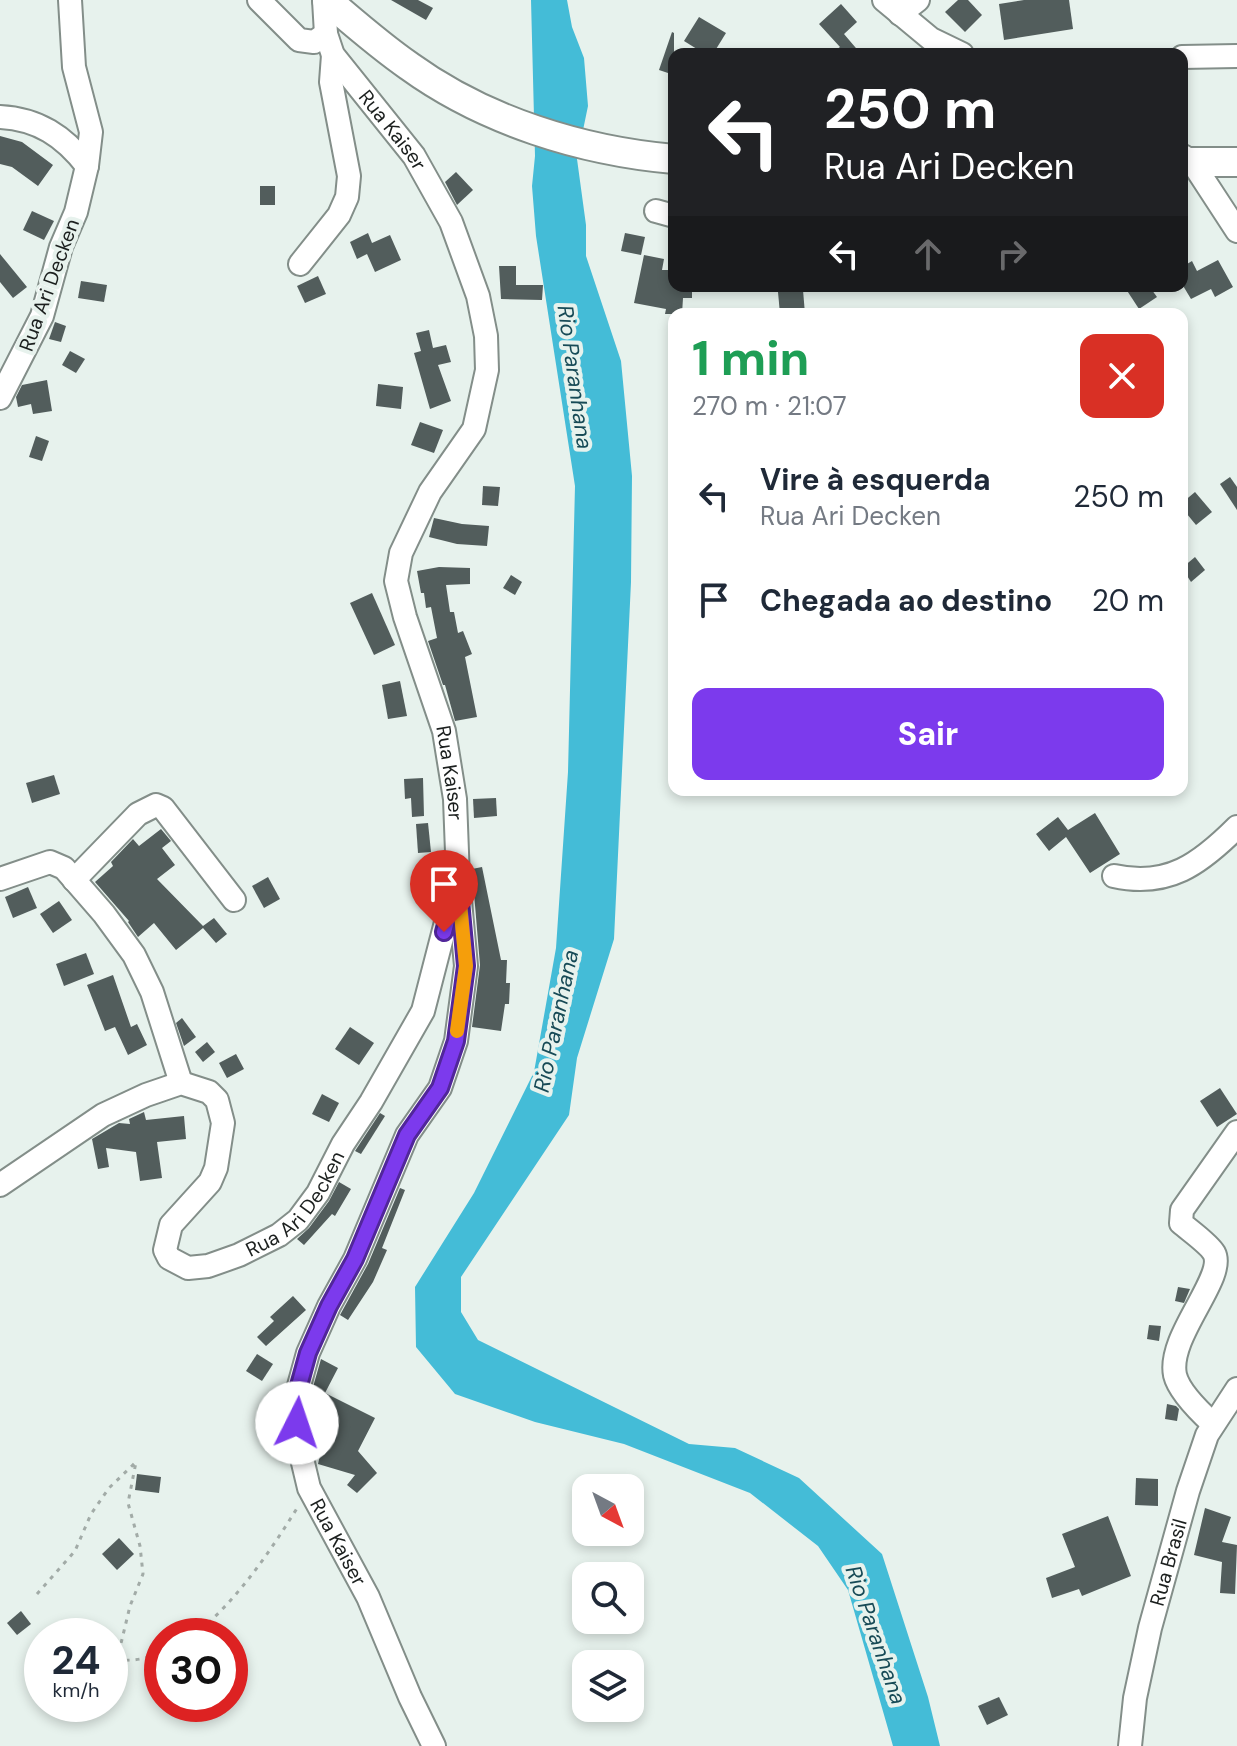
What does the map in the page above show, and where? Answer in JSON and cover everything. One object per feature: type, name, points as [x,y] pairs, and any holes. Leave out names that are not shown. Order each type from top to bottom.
[{"type":"main road","points":[[326,0],[410,68],[455,95],[494,113],[585,145],[668,158]]},
{"type":"main road","points":[[1188,160],[1237,162]]},
{"type":"street","name":"Rua Ari Decken","points":[[0,398],[42,316],[61,247],[76,212],[87,166],[91,132],[74,67],[70,0]]},
{"type":"street","points":[[259,0],[299,40],[330,45]]},
{"type":"street","points":[[300,264],[339,215],[347,197],[349,176],[331,82],[326,0]]},
{"type":"street","points":[[892,7],[918,0]]},
{"type":"street","points":[[892,7],[931,39],[950,48]]},
{"type":"street","name":"Rua Kaiser","points":[[330,45],[414,156],[451,222],[478,296],[486,336],[487,370],[474,429],[430,492],[401,553],[396,581],[405,617],[444,731],[455,799],[466,966],[456,1041],[440,1088],[407,1135],[355,1259],[329,1306],[308,1353],[295,1400],[299,1446],[309,1488],[368,1597],[434,1746]]},
{"type":"street","points":[[1188,57],[1237,56]]},
{"type":"street","points":[[0,117],[22,118],[40,125],[68,144],[87,166]]},
{"type":"street","points":[[1188,164],[1237,231]]},
{"type":"street","points":[[74,880],[138,814],[156,805],[163,808],[234,900]]},
{"type":"street","points":[[1114,876],[1157,880],[1171,876],[1237,827]]},
{"type":"street","points":[[0,879],[30,866],[50,862],[64,868],[134,955],[152,992],[181,1083],[103,1115],[0,1185]]},
{"type":"street","name":"Rua Ari Decken","points":[[181,1083],[209,1092],[217,1100],[223,1123],[216,1168],[210,1182],[171,1225],[167,1237],[165,1250],[169,1258],[177,1265],[188,1268],[208,1266],[239,1255],[279,1235],[298,1220],[318,1193],[343,1144],[423,1011],[458,879]]},
{"type":"street","points":[[1213,1424],[1193,1404],[1175,1375],[1178,1341],[1216,1270],[1214,1253],[1181,1223],[1182,1210],[1237,1132]]},
{"type":"street","name":"Rua Brasil","points":[[1130,1746],[1135,1698],[1150,1628],[1188,1491],[1207,1435],[1237,1389]]},
{"type":"path","points":[[37,1594],[75,1551],[91,1514],[109,1488],[136,1462],[128,1503],[140,1546],[143,1574],[130,1606],[117,1660],[130,1661],[144,1657]]},
{"type":"path","points":[[214,1618],[270,1548],[309,1488]]},
{"type":"water","name":"Rio Paranhana","points":[[531,0],[567,0],[572,27],[584,58],[588,106],[577,159],[586,225],[586,256],[621,361],[632,476],[631,582],[614,939],[577,1058],[569,1115],[461,1277],[461,1312],[478,1340],[689,1444],[735,1448],[799,1478],[882,1554],[928,1697],[940,1746],[893,1746],[848,1590],[818,1546],[750,1493],[624,1444],[535,1422],[455,1394],[416,1347],[415,1287],[474,1193],[534,1072],[556,948],[568,772],[575,486],[536,236],[532,186],[535,156]]},
{"type":"building","points":[[391,0],[418,0],[433,8],[426,20]]},
{"type":"building","points":[[958,0],[968,0],[982,15],[965,32],[945,12]]},
{"type":"building","points":[[1024,0],[1069,0],[1073,29],[1004,40],[999,4]]},
{"type":"building","points":[[841,4],[857,22],[844,34],[856,48],[839,48],[819,24]]},
{"type":"building","points":[[699,17],[726,33],[717,48],[695,48],[684,41]]},
{"type":"building","points":[[672,32],[674,48],[668,48],[668,73],[659,70]]},
{"type":"building","points":[[0,136],[22,142],[53,165],[38,186],[12,167],[0,164]]},
{"type":"building","points":[[456,172],[473,190],[457,205],[445,182]]},
{"type":"building","points":[[260,186],[275,186],[275,205],[260,205]]},
{"type":"building","points":[[32,211],[54,221],[44,240],[23,230]]},
{"type":"building","points":[[368,233],[372,243],[390,235],[401,260],[375,272],[367,254],[357,259],[350,242]]},
{"type":"building","points":[[625,233],[645,237],[641,255],[621,251]]},
{"type":"building","points":[[0,254],[27,287],[13,298],[0,282]]},
{"type":"building","points":[[644,255],[664,259],[662,270],[668,270],[668,292],[692,292],[692,298],[683,298],[682,308],[668,308],[668,314],[665,314],[666,309],[634,303]]},
{"type":"building","points":[[1218,260],[1233,287],[1215,297],[1211,289],[1191,299],[1187,292],[1188,263],[1192,261],[1197,271]]},
{"type":"building","points":[[499,266],[516,266],[516,285],[543,285],[542,300],[501,299]]},
{"type":"building","points":[[318,276],[326,294],[305,303],[297,286]]},
{"type":"building","points":[[81,281],[107,285],[104,302],[78,298]]},
{"type":"building","points":[[778,292],[803,292],[804,308],[779,308]]},
{"type":"building","points":[[1128,292],[1153,292],[1157,297],[1138,308]]},
{"type":"building","points":[[55,322],[66,326],[61,342],[49,339]]},
{"type":"building","points":[[429,330],[433,348],[446,345],[451,362],[438,365],[451,401],[430,409],[414,353],[421,351],[416,333]]},
{"type":"building","points":[[70,351],[85,359],[76,373],[62,365]]},
{"type":"building","points":[[47,380],[52,411],[33,414],[31,404],[18,407],[16,397],[22,385]]},
{"type":"building","points":[[378,384],[403,387],[401,409],[376,406]]},
{"type":"building","points":[[420,422],[443,430],[434,453],[411,445]]},
{"type":"building","points":[[36,436],[49,441],[42,461],[29,457]]},
{"type":"building","points":[[1230,477],[1237,487],[1237,510],[1220,484]]},
{"type":"building","points":[[483,486],[500,487],[498,506],[482,505]]},
{"type":"building","points":[[1195,492],[1212,512],[1196,525],[1188,515],[1188,498]]},
{"type":"building","points":[[434,518],[489,526],[487,546],[457,544],[429,537]]},
{"type":"building","points":[[1195,557],[1205,570],[1191,582],[1188,577],[1188,563]]},
{"type":"building","points":[[439,567],[470,568],[470,584],[446,585],[450,612],[454,612],[458,633],[463,631],[472,654],[465,657],[477,717],[455,721],[428,641],[437,638],[431,607],[426,608],[417,571]]},
{"type":"building","points":[[511,575],[522,582],[515,595],[503,588]]},
{"type":"building","points":[[372,593],[395,645],[374,655],[350,603]]},
{"type":"building","points":[[400,681],[407,716],[388,719],[382,685]]},
{"type":"building","points":[[54,775],[60,794],[32,803],[26,783]]},
{"type":"building","points":[[423,778],[424,816],[412,817],[411,798],[405,799],[404,779]]},
{"type":"building","points":[[496,798],[497,816],[474,818],[473,799]]},
{"type":"building","points":[[1095,813],[1120,854],[1090,873],[1066,837],[1049,851],[1036,834],[1058,817],[1068,830]]},
{"type":"building","points":[[428,823],[431,852],[418,853],[416,824]]},
{"type":"building","points":[[161,829],[171,841],[162,848],[175,865],[157,879],[203,926],[214,918],[227,934],[216,943],[203,928],[176,950],[154,923],[138,937],[129,921],[95,882],[113,866],[111,862],[133,839],[139,846]]},
{"type":"building","points":[[482,867],[501,960],[507,960],[506,983],[510,983],[509,1004],[505,1004],[501,1031],[472,1027],[480,965],[472,869]]},
{"type":"building","points":[[268,877],[280,899],[264,908],[252,886]]},
{"type":"building","points":[[28,887],[37,908],[13,918],[5,897]]},
{"type":"building","points":[[59,901],[72,920],[53,933],[40,914]]},
{"type":"building","points":[[86,953],[94,974],[64,986],[56,964]]},
{"type":"building","points":[[113,975],[131,1027],[137,1024],[147,1045],[128,1055],[115,1027],[105,1031],[87,985]]},
{"type":"building","points":[[182,1018],[196,1037],[184,1046],[176,1023]]},
{"type":"building","points":[[350,1027],[374,1043],[359,1065],[335,1049]]},
{"type":"building","points":[[207,1042],[215,1052],[203,1062],[195,1052]]},
{"type":"building","points":[[236,1054],[244,1069],[227,1078],[219,1063]]},
{"type":"building","points":[[1220,1088],[1237,1114],[1217,1127],[1200,1101]]},
{"type":"building","points":[[322,1094],[339,1103],[329,1122],[312,1114]]},
{"type":"building","points":[[144,1112],[146,1120],[184,1116],[186,1139],[157,1142],[162,1178],[140,1181],[136,1152],[106,1148],[109,1167],[98,1169],[92,1139],[119,1123],[130,1124],[129,1119]]},
{"type":"building","points":[[380,1113],[385,1116],[361,1154],[355,1151]]},
{"type":"building","points":[[339,1182],[351,1189],[335,1216],[332,1214],[304,1245],[297,1239],[329,1201]]},
{"type":"building","points":[[400,1188],[405,1190],[382,1248],[387,1250],[373,1282],[348,1320],[340,1315],[368,1264]]},
{"type":"building","points":[[1178,1287],[1190,1289],[1184,1303],[1175,1301]]},
{"type":"building","points":[[293,1296],[306,1310],[266,1346],[257,1337],[274,1321],[270,1317]]},
{"type":"building","points":[[1149,1325],[1161,1326],[1159,1341],[1147,1339]]},
{"type":"building","points":[[257,1354],[273,1364],[262,1381],[246,1371]]},
{"type":"building","points":[[321,1359],[338,1368],[325,1393],[375,1418],[358,1451],[377,1473],[357,1493],[347,1485],[355,1475],[318,1464],[321,1451],[314,1449],[312,1438],[321,1409],[309,1401]]},
{"type":"building","points":[[1167,1404],[1179,1409],[1177,1421],[1165,1419]]},
{"type":"building","points":[[137,1474],[161,1477],[159,1493],[135,1490]]},
{"type":"building","points":[[1136,1478],[1158,1479],[1158,1506],[1135,1505]]},
{"type":"building","points":[[1205,1508],[1231,1517],[1222,1542],[1237,1545],[1235,1594],[1220,1593],[1222,1562],[1194,1555]]},
{"type":"building","points":[[1108,1516],[1131,1576],[1082,1596],[1079,1589],[1052,1598],[1046,1578],[1075,1567],[1062,1534]]},
{"type":"building","points":[[119,1538],[134,1554],[117,1570],[102,1554]]},
{"type":"building","points":[[21,1611],[26,1618],[24,1630],[17,1635],[7,1623]]},
{"type":"building","points":[[999,1697],[1008,1715],[987,1725],[978,1706]]},
{"type":"slow traffic","points":[[457,1031],[466,966],[460,904]]},
{"type":"route","points":[[297,1423],[295,1400],[308,1353],[355,1259],[407,1135],[440,1088],[456,1041],[466,966],[458,879],[444,932]]}]
